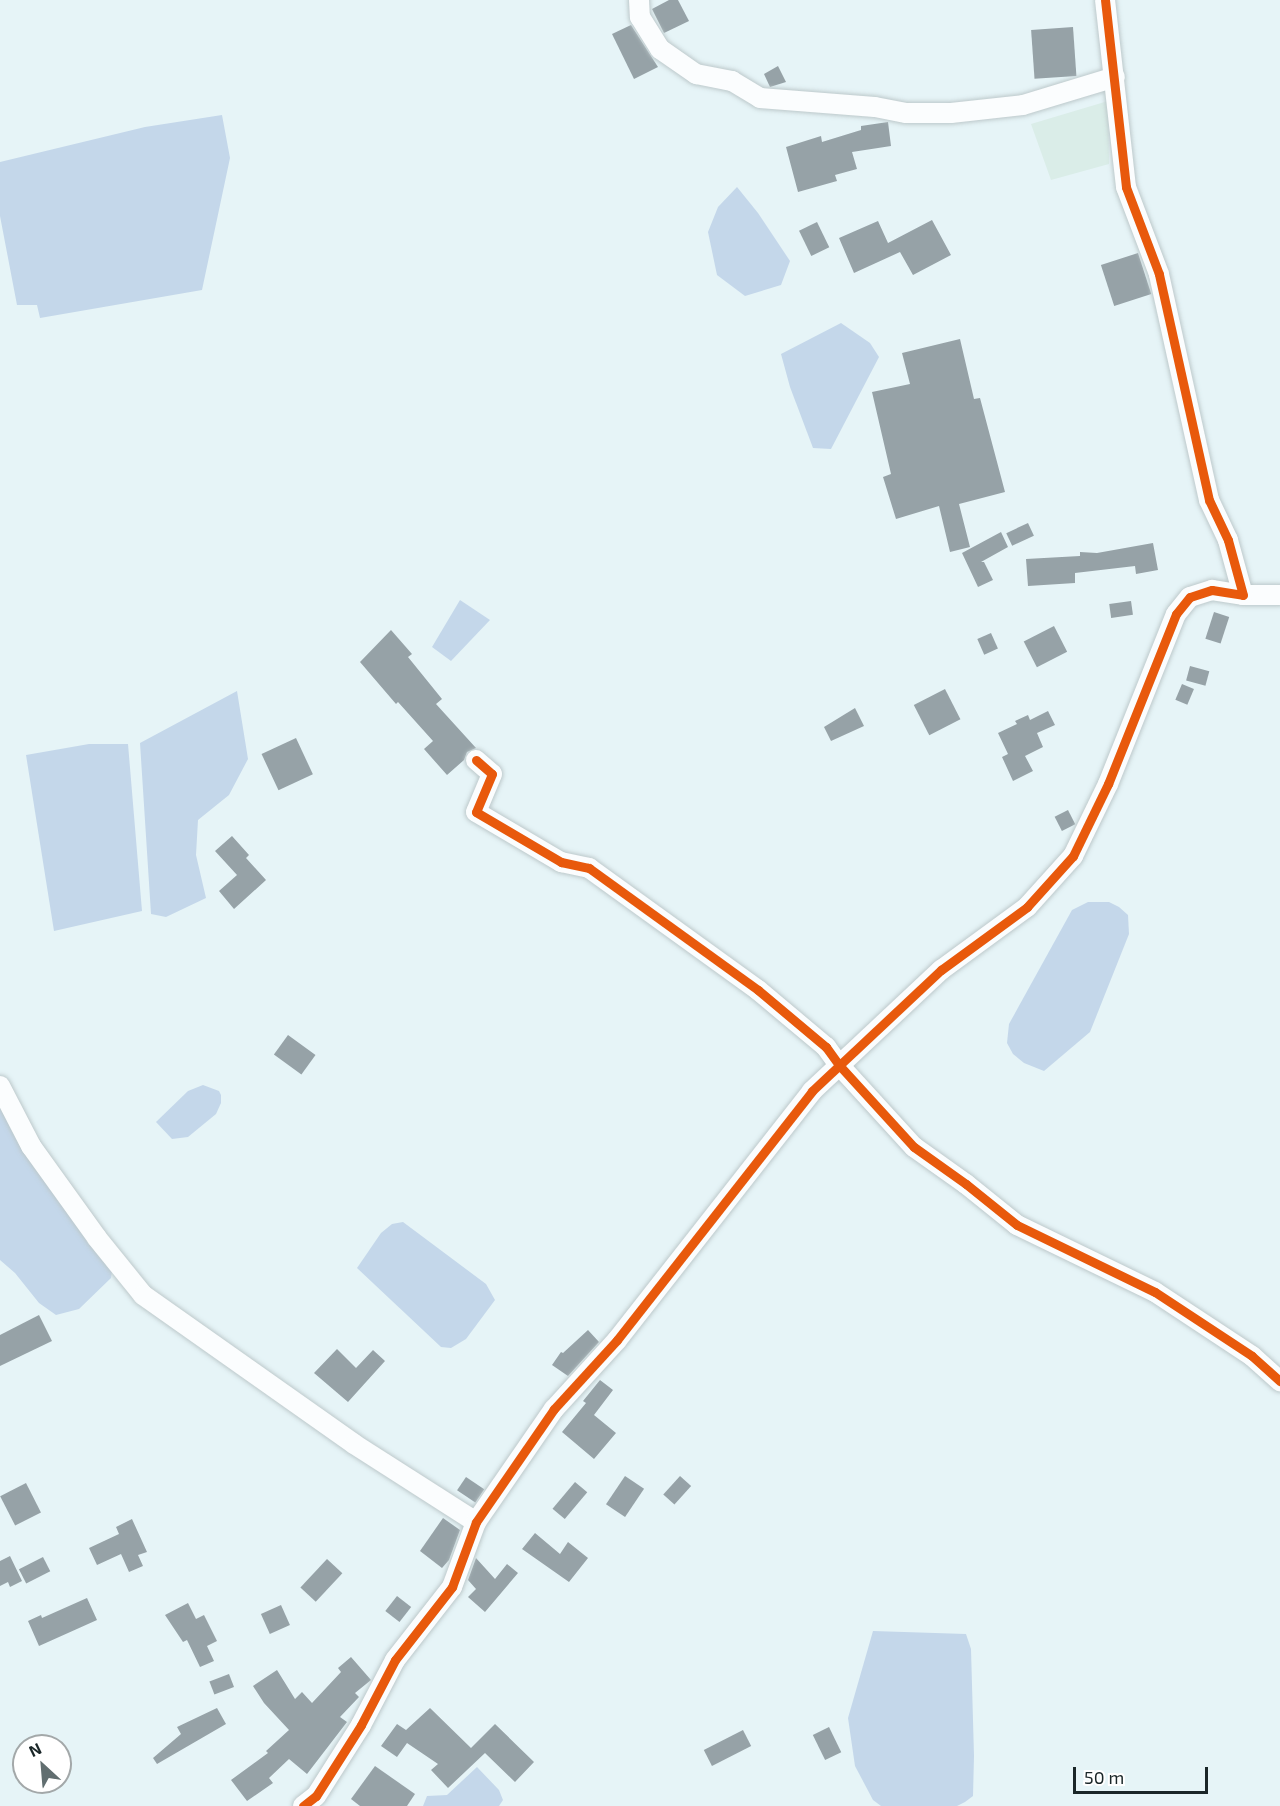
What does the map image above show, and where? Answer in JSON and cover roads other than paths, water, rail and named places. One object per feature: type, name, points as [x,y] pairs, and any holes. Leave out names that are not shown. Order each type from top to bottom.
[{"type":"street","points":[[639,0],[640,17],[660,50],[696,74],[732,81],[760,98],[875,107],[906,113],[951,113],[1023,105],[1115,77]]},
{"type":"street","points":[[1105,0],[1126,187],[1159,274],[1209,500],[1228,540],[1243,595]]},
{"type":"street","points":[[316,1803],[395,1660],[452,1587],[476,1522],[554,1409],[617,1340],[812,1091],[941,970],[1027,907],[1073,856],[1108,784],[1176,614],[1190,597],[1212,590],[1243,595],[1280,595]]},
{"type":"street","points":[[476,760],[492,774],[476,812],[561,862],[589,868],[758,990],[826,1047],[839,1065],[914,1147],[959,1178],[1017,1225],[1155,1293],[1252,1356],[1280,1381]]},
{"type":"street","points":[[0,1086],[32,1146],[97,1238],[143,1295],[344,1438],[476,1522]]},
{"type":"water","points":[[222,115],[230,158],[202,290],[40,318],[37,305],[17,305],[0,216],[0,162],[145,127]]},
{"type":"water","points":[[737,187],[758,213],[790,261],[781,285],[745,296],[717,275],[708,232],[718,207]]},
{"type":"water","points":[[841,323],[870,343],[879,357],[831,449],[813,448],[790,387],[781,354]]},
{"type":"water","points":[[460,600],[490,620],[451,661],[432,647]]},
{"type":"water","points":[[237,691],[248,759],[229,795],[198,820],[196,855],[206,898],[166,917],[151,914],[140,743]]},
{"type":"water","points":[[89,744],[128,744],[142,911],[54,931],[26,755]]},
{"type":"water","points":[[1088,902],[1109,902],[1119,907],[1128,915],[1129,934],[1090,1032],[1044,1071],[1024,1063],[1013,1054],[1007,1043],[1009,1024],[1072,910]]},
{"type":"water","points":[[203,1085],[219,1091],[221,1095],[221,1103],[216,1114],[188,1137],[172,1139],[156,1122],[188,1091]]},
{"type":"water","points":[[0,1093],[113,1264],[111,1278],[79,1309],[56,1315],[39,1303],[15,1273],[0,1260]]},
{"type":"water","points":[[403,1222],[486,1284],[495,1300],[466,1339],[451,1348],[441,1347],[357,1268],[381,1233],[392,1224]]},
{"type":"water","points":[[873,1631],[966,1634],[971,1649],[974,1756],[973,1796],[965,1802],[957,1806],[881,1806],[873,1800],[855,1766],[848,1718]]},
{"type":"water","points":[[477,1767],[499,1790],[503,1800],[499,1806],[423,1806],[427,1796],[447,1795]]}]
